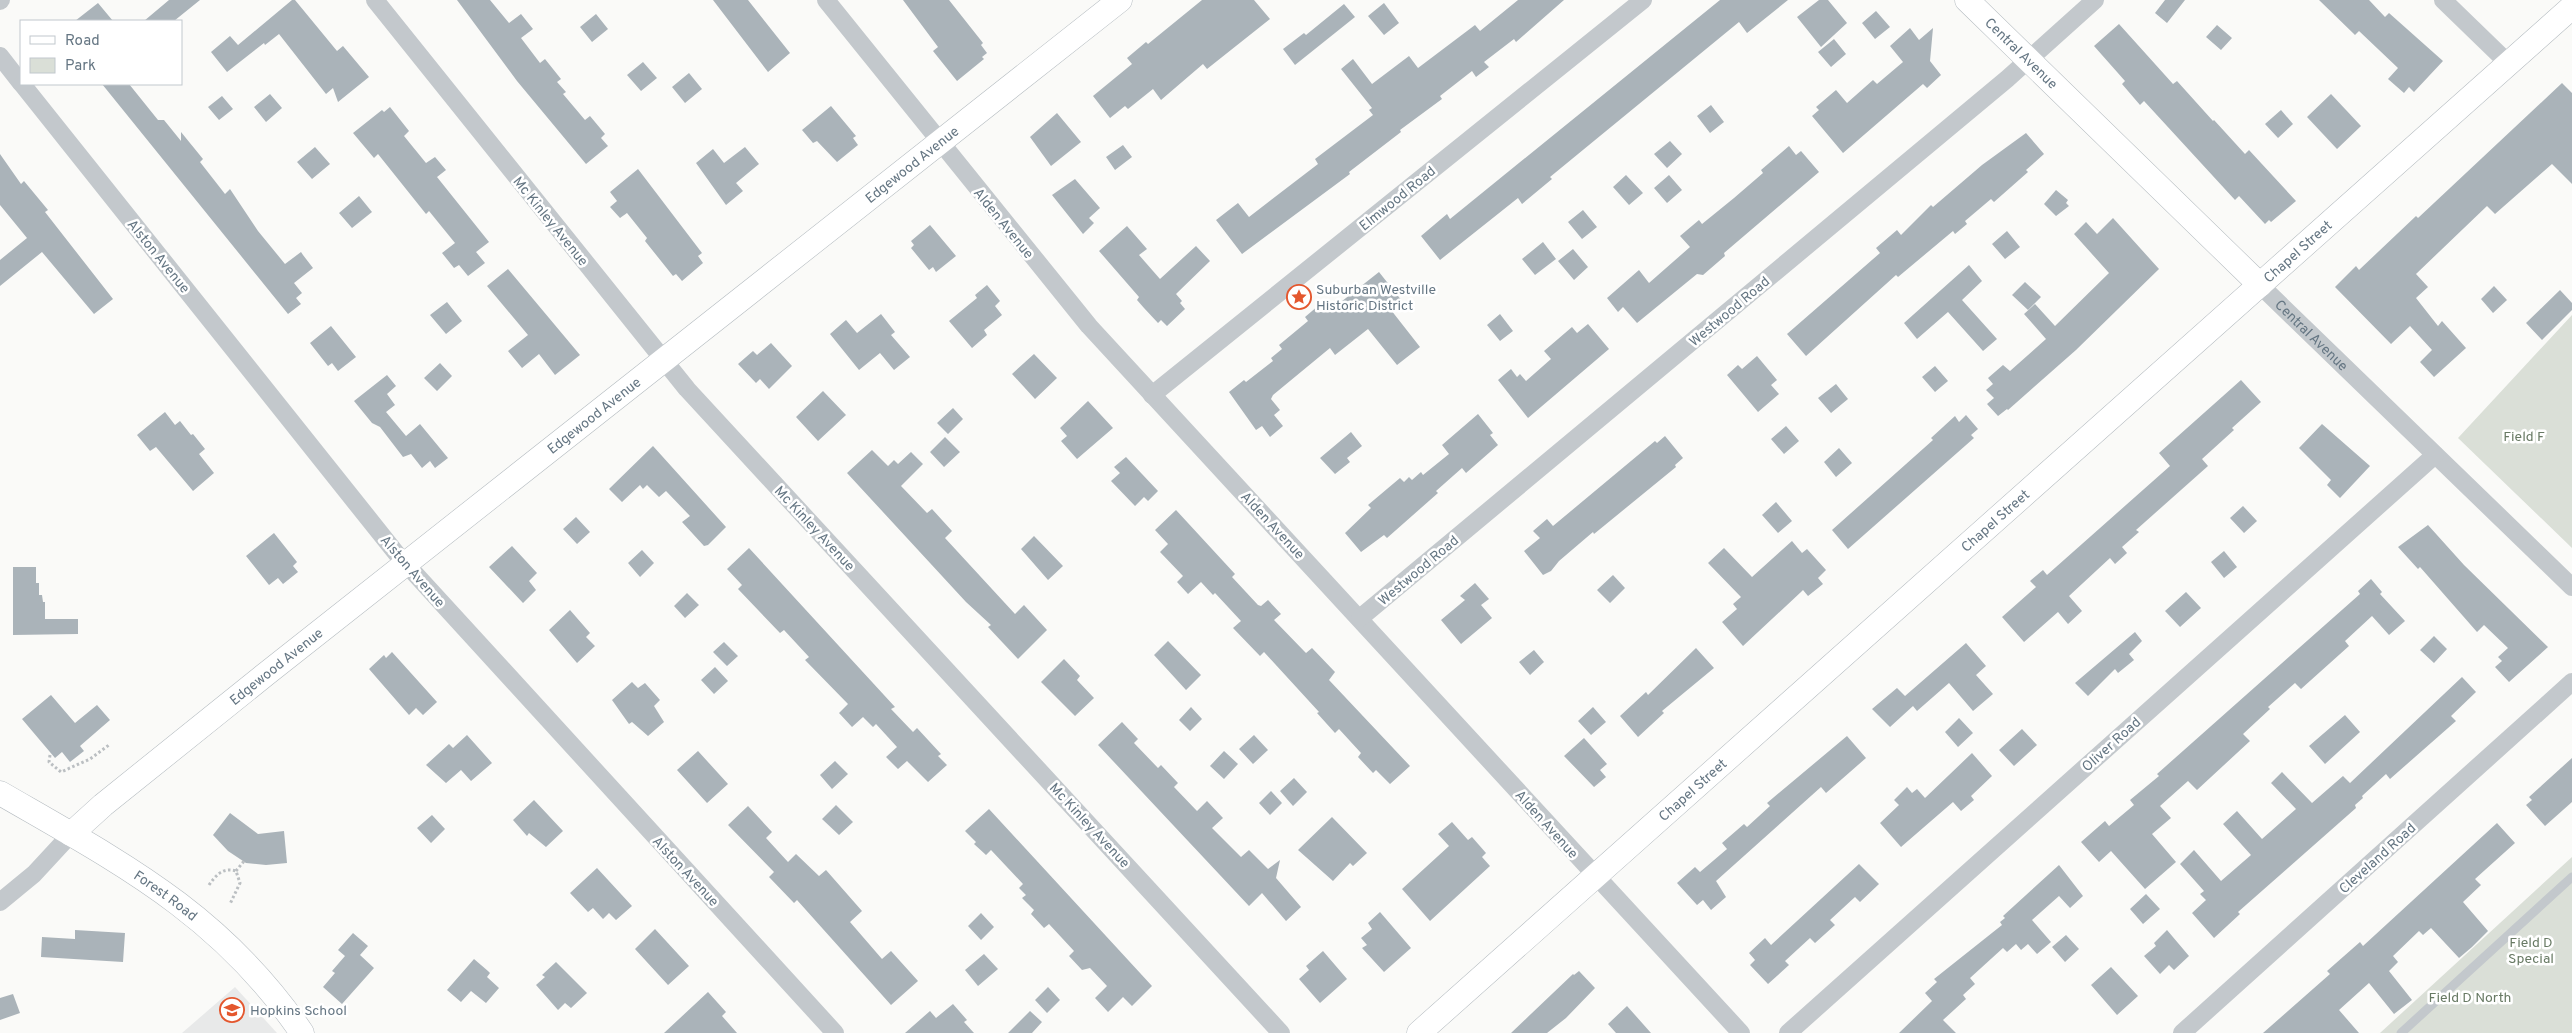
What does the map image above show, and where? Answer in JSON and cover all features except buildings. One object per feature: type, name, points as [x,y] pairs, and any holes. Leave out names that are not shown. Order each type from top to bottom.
[{"type":"street","name":"Mc Kinley Avenue","points":[[375,0],[664,360],[734,441],[1281,1033]]},
{"type":"street","name":"Alden Avenue","points":[[826,0],[1067,300],[1152,395],[1360,618],[1594,876],[1741,1033]]},
{"type":"street","name":"Edgewood Avenue","points":[[71,834],[109,800],[1120,0]]},
{"type":"street","name":"Elmwood Road","points":[[1152,395],[1643,0]]},
{"type":"street","name":"Central Avenue","points":[[1967,0],[2572,587]]},
{"type":"street","name":"Westwood Road","points":[[1360,618],[2029,60],[2095,0]]},
{"type":"street","points":[[2443,0],[2509,64]]},
{"type":"street","name":"Chapel Street","points":[[1419,1033],[2572,7]]},
{"type":"street","name":"Alston Avenue","points":[[0,56],[20,81]]},
{"type":"street","name":"Alston Avenue","points":[[24,85],[406,564],[835,1033]]},
{"type":"street","name":"Oliver Road","points":[[1788,1033],[2435,455]]},
{"type":"street","name":"Cleveland Road","points":[[2182,1033],[2572,682]]},
{"type":"street","name":"Forest Road","points":[[0,794],[71,834],[165,892],[211,929],[252,968],[302,1033]]},
{"type":"street","points":[[0,902],[34,874],[71,834]]},
{"type":"lane","points":[[2401,1033],[2572,877]]},
{"type":"path","points":[[50,755],[49,762],[61,772],[90,759],[109,745]]},
{"type":"path","points":[[236,871],[244,861]]},
{"type":"path","points":[[209,885],[220,872],[229,869],[236,871]]},
{"type":"path","points":[[230,904],[240,883],[236,871]]},
{"type":"shaded area","name":"Hopkins School","points":[[235,987],[277,1033],[182,1033]]},
{"type":"green space","name":"Field F","points":[[2572,315],[2572,548],[2458,438]]},
{"type":"green space","points":[[2572,857],[2572,1033],[2380,1033]]},
{"type":"place","name":"Suburban Westville Historic District","points":[[1299,297]]},
{"type":"place","name":"Hopkins School","points":[[232,1010]]},
{"type":"park label","name":"Field D Special","points":[[2531,950]]},
{"type":"park label","name":"Field D North","points":[[2470,997]]}]
